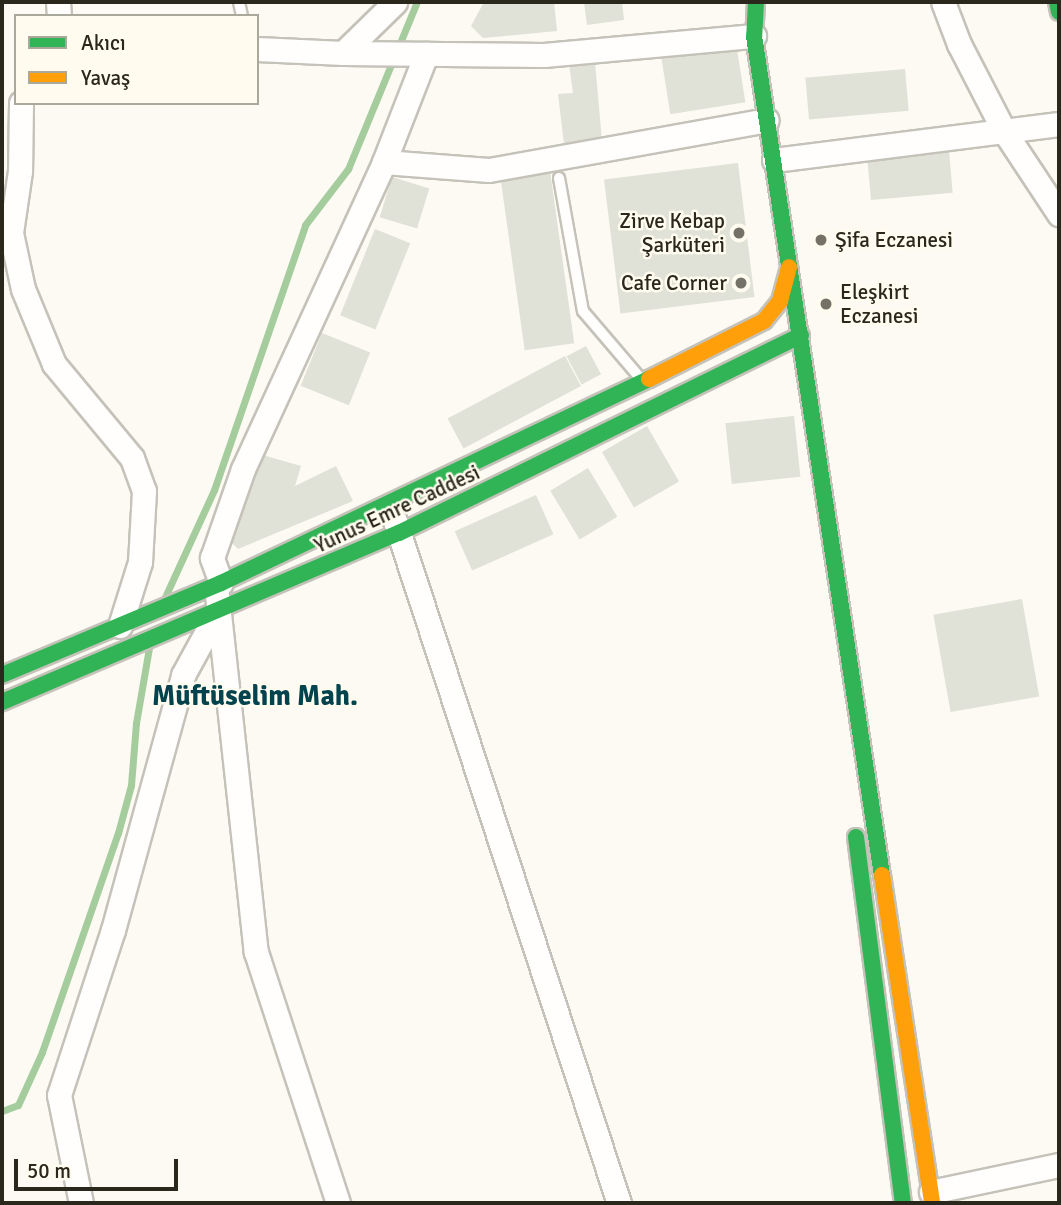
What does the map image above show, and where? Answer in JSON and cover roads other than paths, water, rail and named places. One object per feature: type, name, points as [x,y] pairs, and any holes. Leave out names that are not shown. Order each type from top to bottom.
[{"type":"street","points":[[344,53],[395,2]]},
{"type":"street","points":[[756,2],[754,36],[866,755],[931,1198],[1059,1165]]},
{"type":"street","points":[[943,2],[1004,131],[1059,215]]},
{"type":"street","points":[[1057,2],[1059,12]]},
{"type":"street","points":[[259,48],[379,54],[544,55],[754,36]]},
{"type":"street","points":[[338,1203],[256,952],[212,614],[216,585],[212,558],[243,469],[384,162],[419,54]]},
{"type":"street","points":[[21,105],[20,171],[11,233],[23,289],[54,364],[132,458],[144,491],[139,562],[127,623]]},
{"type":"street","points":[[384,162],[489,170],[767,120]]},
{"type":"street","points":[[774,160],[1059,124]]},
{"type":"street","name":"Yunus Emre Caddesi","points":[[2,675],[216,585],[534,437],[764,321],[780,301],[790,264]]},
{"type":"street","name":"Yunus Emre Caddesi","points":[[2,702],[399,533],[801,335]]},
{"type":"street","points":[[534,437],[546,461]]},
{"type":"street","points":[[390,504],[619,1203]]},
{"type":"street","points":[[81,1203],[59,1095],[113,930],[183,676],[212,614]]},
{"type":"street","points":[[56,652],[65,675]]},
{"type":"street","points":[[850,788],[866,755]]},
{"type":"street","points":[[854,816],[903,1203]]},
{"type":"lane","points":[[559,178],[583,311],[659,405]]},
{"type":"waterway","points":[[165,597],[214,490],[305,225],[348,169],[417,2]]},
{"type":"waterway","points":[[2,1111],[18,1105],[42,1052],[118,833],[131,785],[136,723],[149,648]]},
{"type":"place","name":"Zirve Kebap Şarküteri","points":[[739,233]]},
{"type":"place","name":"Şifa Eczanesi","points":[[821,240]]},
{"type":"place","name":"Cafe Corner","points":[[741,283]]},
{"type":"place","name":"Eleşkirt Eczanesi","points":[[826,304]]},
{"type":"district","name":"Müftüselim Mah.","points":[[255,696]]}]
